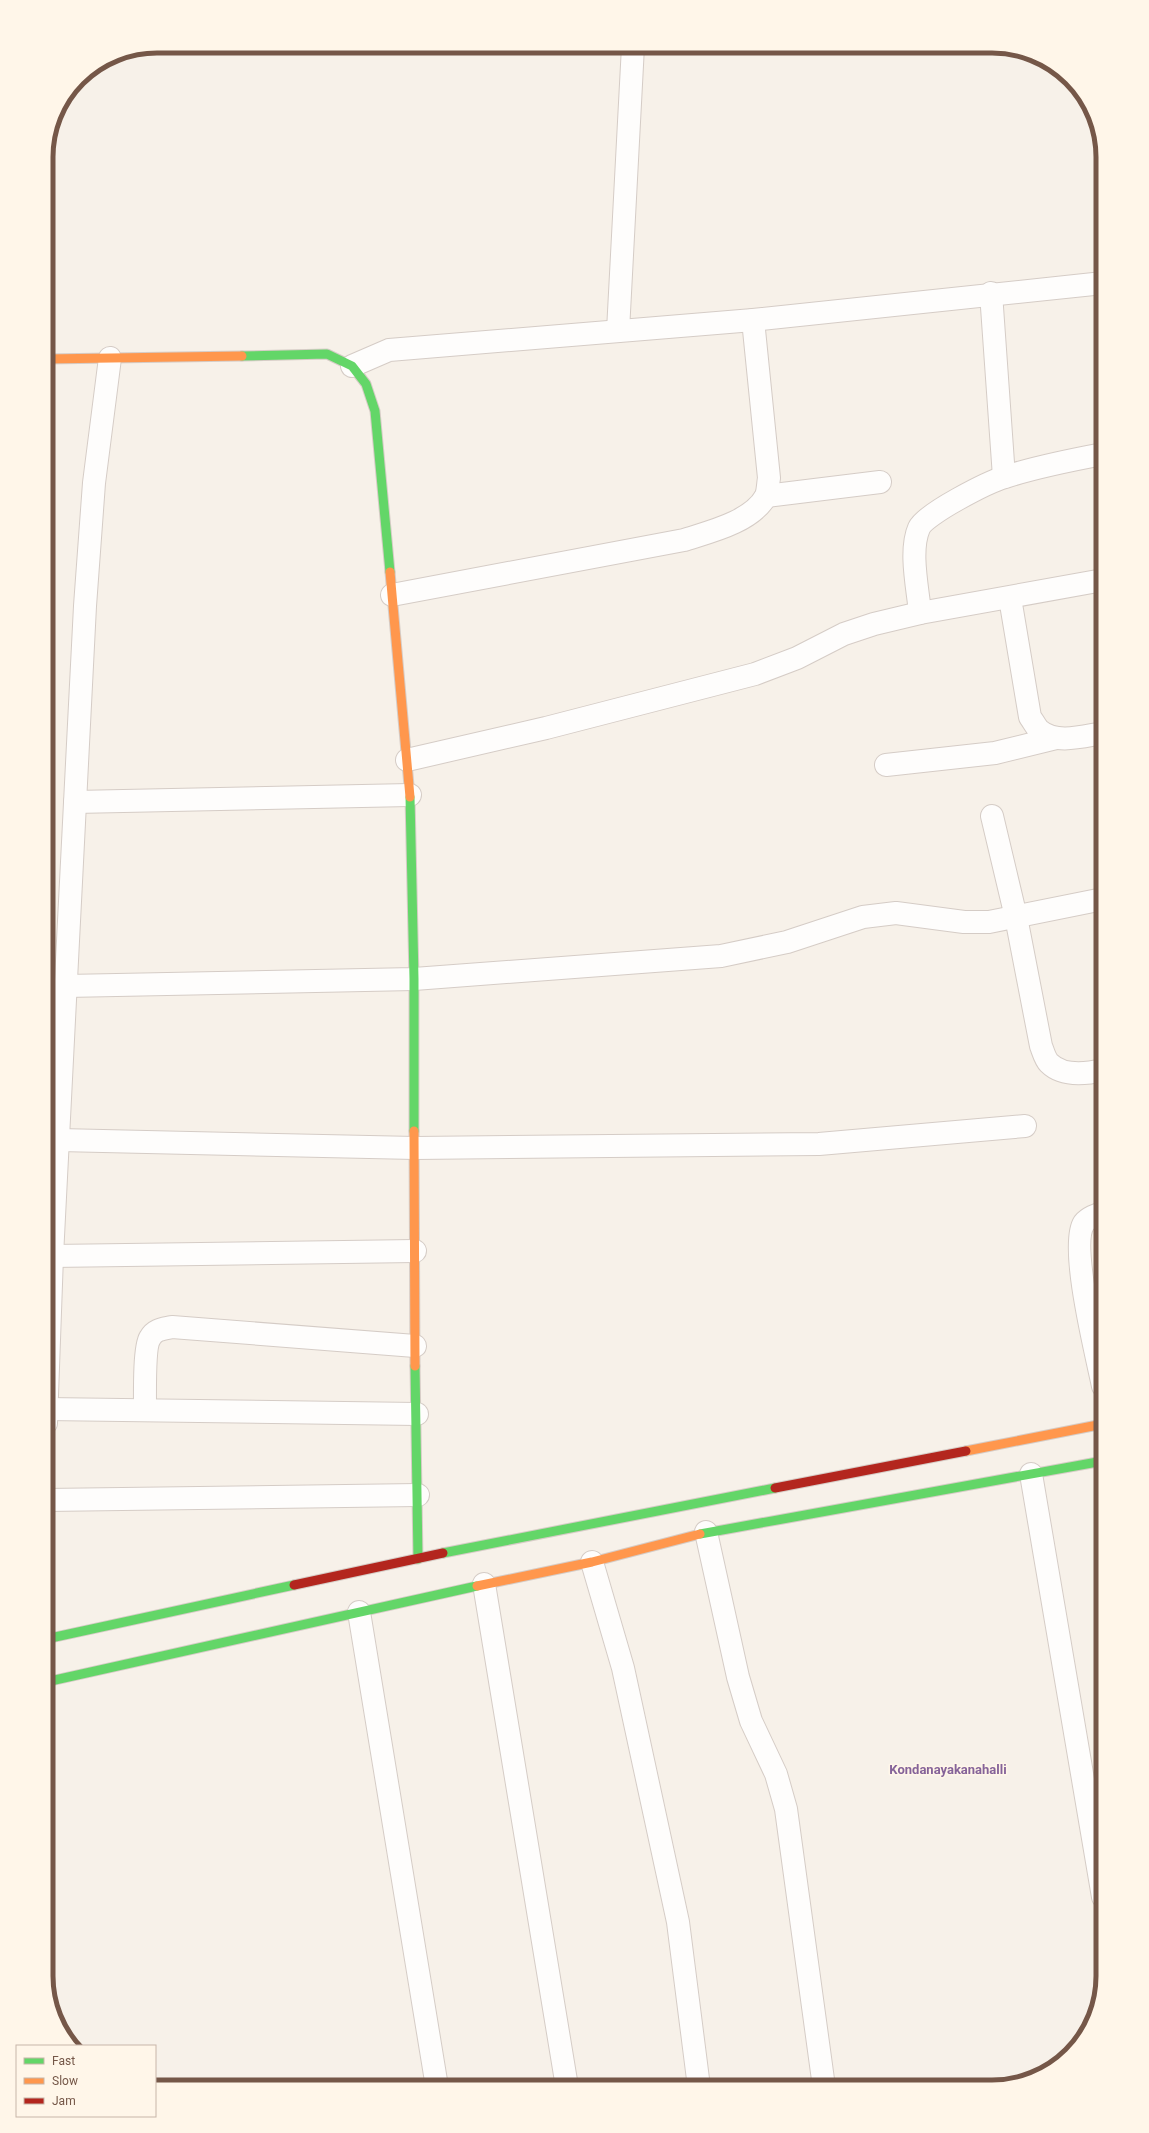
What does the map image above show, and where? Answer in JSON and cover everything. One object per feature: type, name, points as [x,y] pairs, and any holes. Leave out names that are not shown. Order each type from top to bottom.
[{"type":"main road","points":[[53,359],[327,354],[352,366],[366,384],[375,412],[410,795],[414,979],[415,1346],[418,1559]]},
{"type":"main road","points":[[53,1637],[476,1546],[1096,1425]]},
{"type":"main road","points":[[53,1680],[484,1584],[592,1562],[706,1532],[1096,1461]]},
{"type":"street","points":[[618,331],[633,53]]},
{"type":"street","points":[[352,366],[389,350],[753,320],[991,293],[1096,284]]},
{"type":"street","points":[[991,293],[1004,477]]},
{"type":"street","points":[[392,595],[684,540],[728,526],[754,510],[766,496],[769,478],[753,320]]},
{"type":"street","points":[[53,1237],[85,606],[94,483],[110,358]]},
{"type":"street","points":[[920,613],[914,553],[915,541],[920,527],[940,509],[1004,477],[1096,456]]},
{"type":"street","points":[[766,496],[880,482]]},
{"type":"street","points":[[407,760],[546,728],[755,674],[796,658],[844,634],[920,613],[1096,581]]},
{"type":"street","points":[[1010,598],[1030,717],[1039,731],[1056,738]]},
{"type":"street","points":[[886,765],[995,753],[1056,738],[1076,738],[1096,734]]},
{"type":"street","points":[[76,802],[410,795]]},
{"type":"street","points":[[992,816],[1016,917],[1041,1046],[1048,1062],[1059,1069],[1083,1075],[1096,1072]]},
{"type":"street","points":[[66,986],[414,979],[721,956],[788,942],[863,917],[896,914],[970,922],[988,922],[1096,900]]},
{"type":"street","points":[[58,1140],[415,1148],[819,1144],[1025,1126]]},
{"type":"street","points":[[1096,1215],[1084,1223],[1079,1239],[1080,1264],[1096,1349]]},
{"type":"street","points":[[53,1256],[415,1251]]},
{"type":"street","points":[[145,1410],[147,1349],[149,1338],[157,1330],[172,1327],[415,1346]]},
{"type":"street","points":[[53,1414],[145,1410],[416,1414]]},
{"type":"street","points":[[1031,1474],[1096,1856]]},
{"type":"street","points":[[53,1500],[418,1495]]},
{"type":"street","points":[[706,1532],[738,1677],[751,1721],[776,1774],[786,1809],[823,2080]]},
{"type":"street","points":[[592,1562],[623,1668],[678,1922],[698,2080]]},
{"type":"street","points":[[484,1584],[565,2080]]},
{"type":"street","points":[[360,1612],[436,2080]]},
{"type":"traffic: fast","points":[[242,356],[327,354],[352,366],[366,384],[375,411],[390,572]]},
{"type":"traffic: fast","points":[[410,797],[414,979],[414,1131]]},
{"type":"traffic: fast","points":[[415,1366],[418,1559]]},
{"type":"traffic: fast","points":[[700,1534],[1096,1462]]},
{"type":"traffic: fast","points":[[443,1553],[775,1488]]},
{"type":"traffic: fast","points":[[53,1637],[294,1585]]},
{"type":"traffic: fast","points":[[53,1680],[477,1586]]},
{"type":"traffic: slow","points":[[53,359],[242,356]]},
{"type":"traffic: slow","points":[[390,572],[410,797]]},
{"type":"traffic: slow","points":[[414,1131],[415,1366]]},
{"type":"traffic: slow","points":[[966,1451],[1096,1425]]},
{"type":"traffic: slow","points":[[477,1586],[592,1562],[700,1534]]},
{"type":"traffic: jam","points":[[775,1488],[966,1451]]},
{"type":"traffic: jam","points":[[294,1585],[443,1553]]},
{"type":"district","name":"Kondanayakanahalli","points":[[948,1769]]}]
